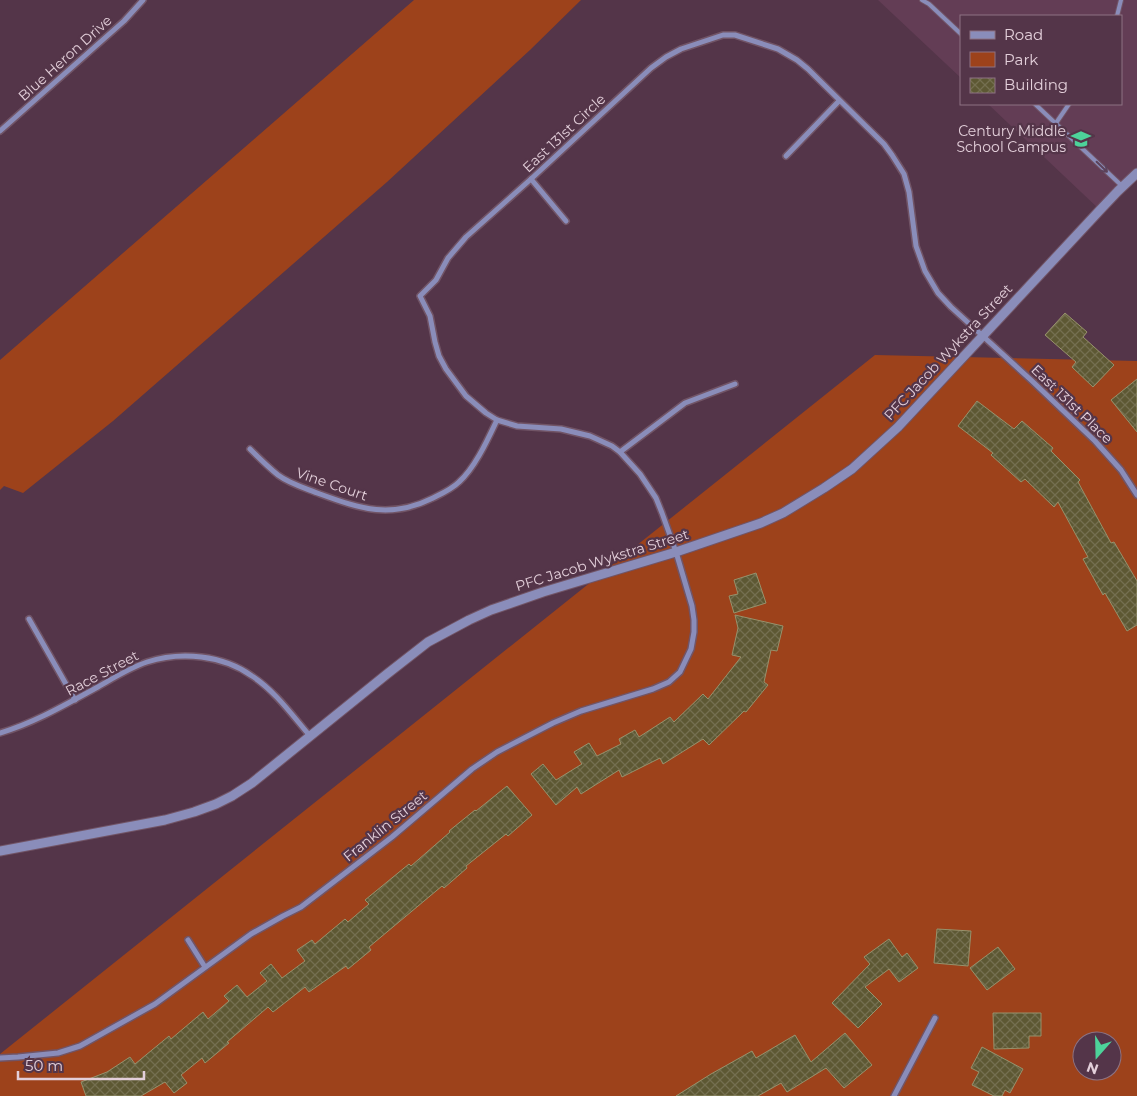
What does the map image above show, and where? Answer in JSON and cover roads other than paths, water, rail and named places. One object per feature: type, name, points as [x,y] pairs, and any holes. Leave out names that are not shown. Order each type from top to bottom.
[{"type":"street","name":"Blue Heron Drive","points":[[0,131],[124,21],[143,0]]},
{"type":"street","name":"East 131st Circle","points":[[676,552],[656,498],[640,474],[612,446],[590,436],[561,429],[518,426],[497,420],[466,396],[439,356],[430,316],[420,296],[436,280],[448,258],[466,237],[651,68],[666,57],[681,49],[723,35],[735,34],[778,49],[797,60],[884,144],[892,155],[904,174],[909,192],[916,246],[925,272],[938,293],[983,337]]},
{"type":"street","points":[[786,156],[839,101]]},
{"type":"street","name":"PFC Jacob Wykstra Street","points":[[0,851],[165,820],[216,804],[252,783],[428,642],[469,620],[491,610],[543,592],[676,552],[761,523],[783,513],[852,469],[898,427],[983,337],[1026,288],[1137,174]]},
{"type":"street","points":[[531,179],[566,221]]},
{"type":"street","name":"East 131st Place","points":[[983,337],[1095,441],[1121,470],[1137,495]]},
{"type":"street","points":[[620,452],[685,402],[735,384]]},
{"type":"street","name":"Vine Court","points":[[250,449],[278,475],[292,484],[366,509],[405,509],[423,503],[460,482],[484,446],[497,420]]},
{"type":"street","name":"Franklin Street","points":[[0,1058],[52,1054],[80,1046],[155,1004],[251,934],[300,907],[392,837],[472,769],[497,752],[552,723],[669,682],[680,672],[688,656],[694,632],[692,606],[676,552]]},
{"type":"street","points":[[28,619],[75,700]]},
{"type":"street","name":"Race Street","points":[[0,734],[56,710],[144,663],[177,656],[198,656],[226,662],[252,675],[282,703],[310,736]]},
{"type":"street","points":[[188,940],[205,967]]},
{"type":"street","points":[[894,1096],[936,1018]]},
{"type":"lane","points":[[922,0],[929,4],[960,33]]},
{"type":"lane","points":[[1116,15],[1120,0]]},
{"type":"lane","points":[[1036,105],[1123,187]]},
{"type":"lane","points":[[1056,124],[1068,105]]},
{"type":"place","name":"Century Middle School Campus","points":[[1081,139]]}]
